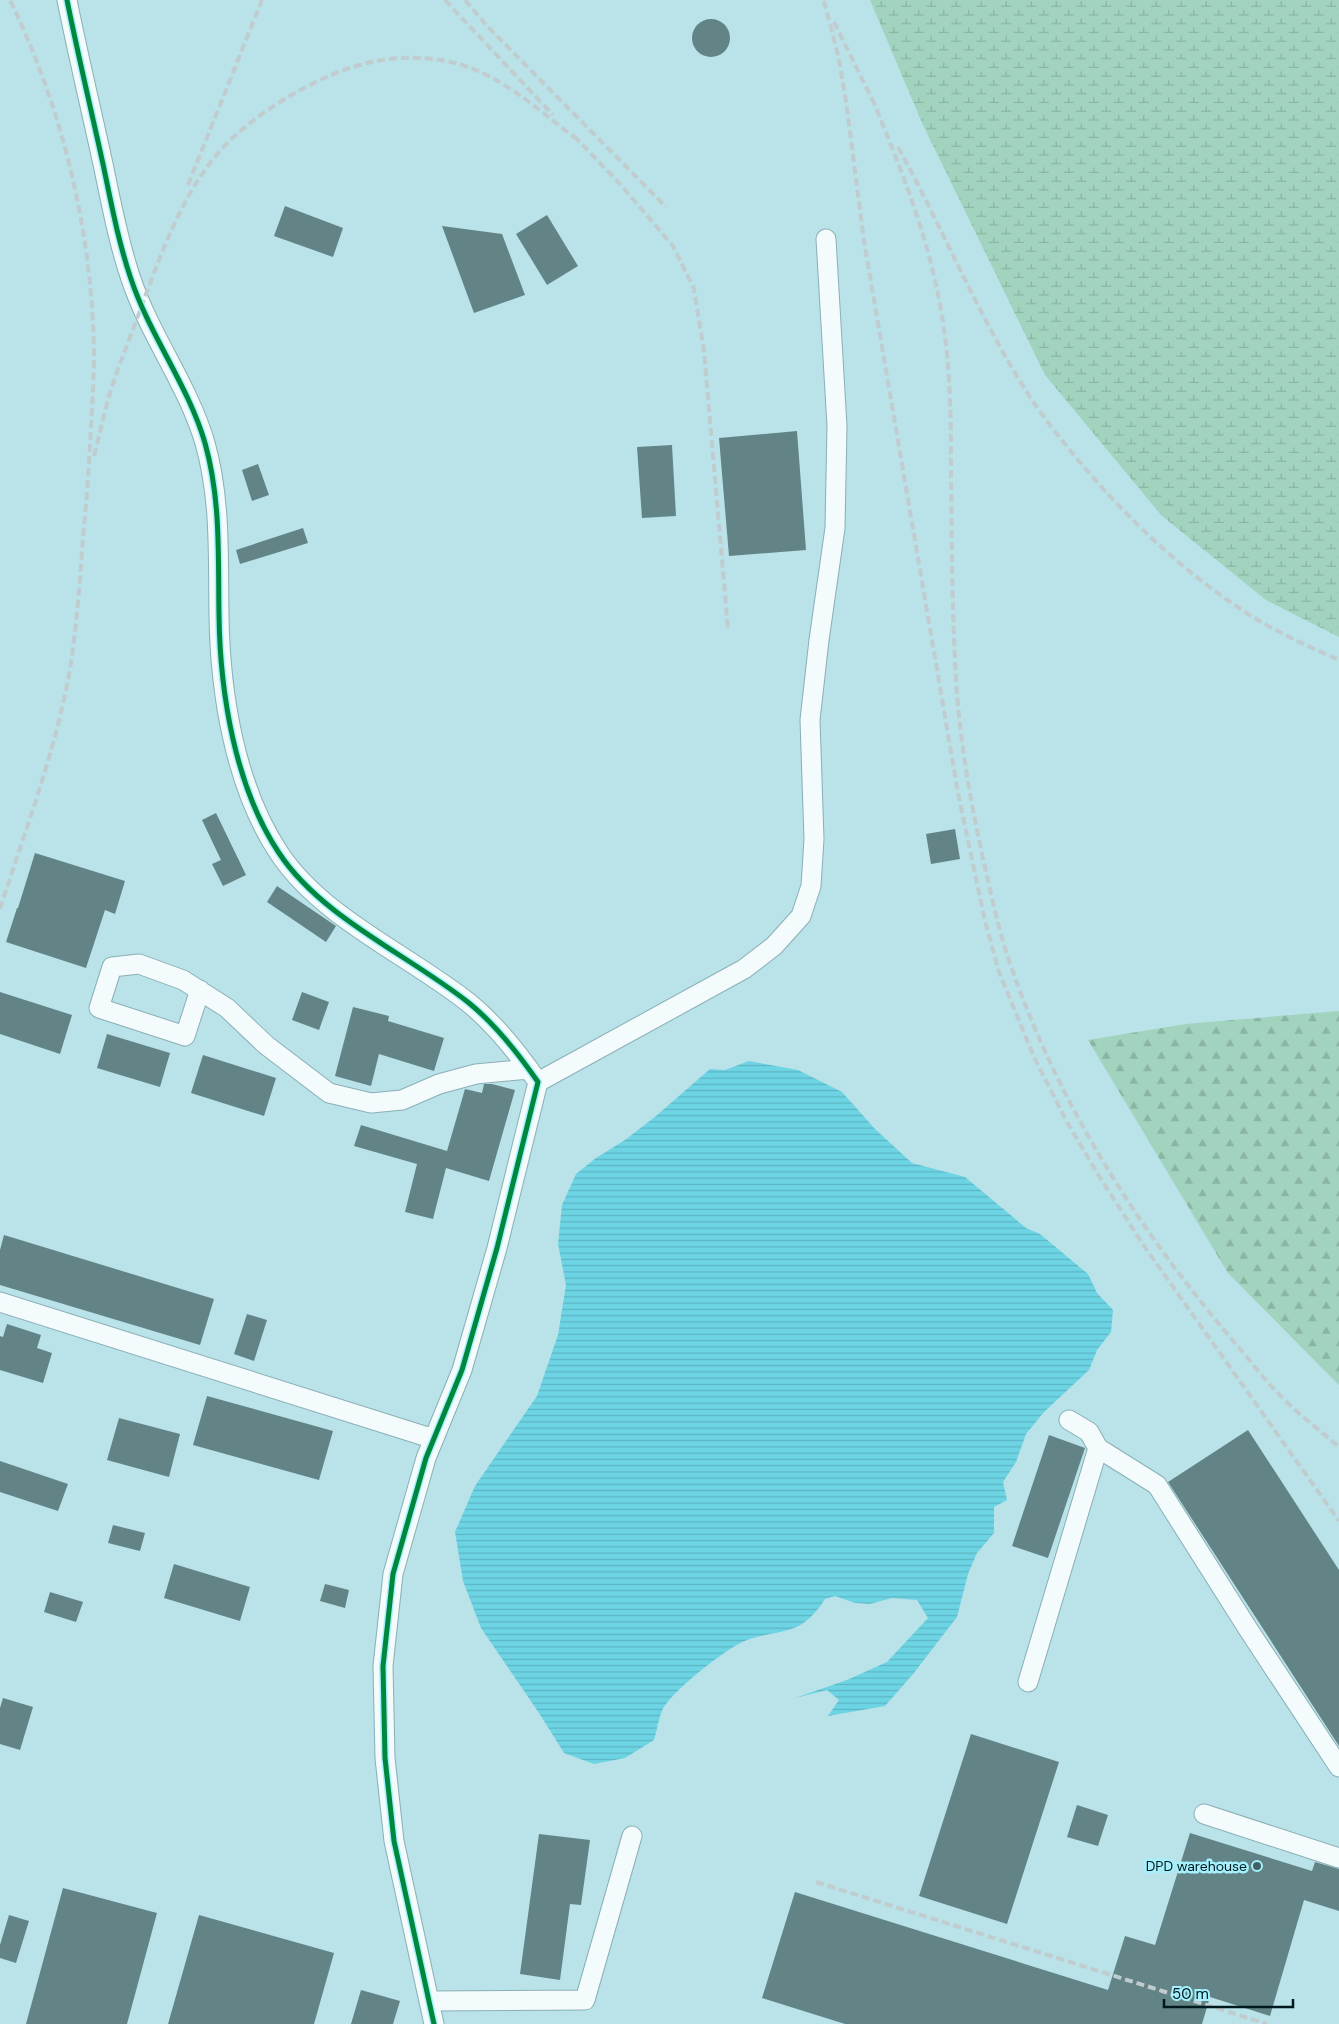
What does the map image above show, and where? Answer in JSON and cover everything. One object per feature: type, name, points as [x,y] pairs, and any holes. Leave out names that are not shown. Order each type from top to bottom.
[{"type":"street","points":[[67,0],[119,238],[130,278],[152,330],[190,403],[204,442],[216,494],[218,513],[219,619],[223,679],[232,738],[254,804],[278,852],[309,888],[338,913],[470,1004],[517,1051],[534,1075],[486,1286],[462,1370],[426,1458],[393,1574],[383,1666],[385,1758],[394,1841],[434,2024]]},
{"type":"street","points":[[200,990],[185,1036],[99,1008],[112,967],[139,964],[184,980],[200,990],[227,1008],[266,1044],[329,1093],[371,1103],[402,1100],[439,1084],[476,1074],[534,1075],[744,969],[774,946],[801,916],[811,886],[814,839],[810,720],[835,528],[837,426],[826,239]]},
{"type":"street","points":[[0,1302],[434,1439]]},
{"type":"street","points":[[1069,1420],[1089,1432],[1098,1448],[1157,1485],[1248,1629],[1339,1767]]},
{"type":"street","points":[[1028,1682],[1098,1448]]},
{"type":"street","points":[[1204,1814],[1339,1858]]},
{"type":"street","points":[[429,2001],[585,2000],[632,1836]]},
{"type":"green space","points":[[870,0],[1339,0],[1339,637],[1266,600],[1162,516],[1045,375],[923,125]]},
{"type":"green space","points":[[1339,1011],[1339,1385],[1228,1273],[1088,1040],[1186,1024]]},
{"type":"water","points":[[749,1061],[798,1070],[842,1092],[875,1129],[912,1163],[965,1177],[1026,1228],[1040,1234],[1088,1274],[1097,1293],[1113,1310],[1111,1332],[1097,1350],[1089,1370],[1044,1412],[1026,1434],[1016,1462],[1003,1482],[1007,1500],[994,1507],[994,1533],[977,1553],[968,1574],[957,1617],[913,1674],[885,1706],[828,1716],[839,1700],[827,1690],[795,1698],[847,1680],[887,1662],[928,1618],[917,1600],[892,1598],[870,1604],[855,1603],[835,1596],[825,1599],[808,1620],[799,1626],[747,1640],[714,1660],[687,1682],[667,1703],[662,1711],[654,1740],[625,1758],[594,1764],[564,1753],[481,1628],[463,1581],[455,1532],[475,1486],[537,1396],[558,1335],[566,1285],[558,1244],[562,1205],[576,1174],[656,1116],[710,1069],[725,1070]]},
{"type":"building","points":[[711,19],[725,24],[730,38],[725,52],[711,57],[697,52],[692,38],[697,24]]},
{"type":"building","points":[[285,206],[343,228],[333,257],[274,236]]},
{"type":"building","points":[[547,215],[578,266],[547,285],[516,234]]},
{"type":"building","points":[[442,226],[502,234],[525,295],[474,313]]},
{"type":"building","points":[[797,431],[806,550],[729,556],[719,438]]},
{"type":"building","points":[[672,445],[676,516],[642,518],[637,447]]},
{"type":"building","points":[[258,464],[269,495],[252,501],[242,470]]},
{"type":"building","points":[[303,528],[308,543],[240,564],[236,550]]},
{"type":"building","points":[[216,813],[246,875],[223,886],[212,864],[221,860],[202,820]]},
{"type":"building","points":[[955,829],[960,859],[931,864],[926,834]]},
{"type":"building","points":[[35,853],[125,881],[115,914],[105,910],[86,968],[6,942]]},
{"type":"building","points":[[277,886],[336,926],[326,942],[267,902]]},
{"type":"building","points":[[0,992],[72,1015],[60,1054],[0,1034]]},
{"type":"building","points":[[302,992],[329,1002],[319,1030],[292,1020]]},
{"type":"building","points":[[353,1007],[389,1016],[388,1021],[444,1038],[434,1071],[379,1054],[371,1086],[335,1076]]},
{"type":"building","points":[[107,1034],[170,1053],[160,1087],[97,1068]]},
{"type":"building","points":[[203,1055],[276,1078],[264,1116],[191,1093]]},
{"type":"building","points":[[484,1084],[492,1084],[515,1090],[489,1181],[446,1168],[433,1219],[405,1212],[417,1164],[354,1146],[361,1125],[447,1151],[465,1089],[482,1093]]},
{"type":"building","points":[[4,1235],[214,1299],[200,1345],[0,1285],[0,1250]]},
{"type":"building","points":[[247,1314],[267,1320],[254,1361],[234,1354]]},
{"type":"building","points":[[7,1324],[41,1335],[37,1348],[52,1353],[43,1383],[0,1370],[0,1336],[3,1337]]},
{"type":"building","points":[[207,1396],[333,1431],[319,1480],[193,1445]]},
{"type":"building","points":[[119,1418],[180,1434],[169,1477],[107,1460]]},
{"type":"building","points":[[1248,1430],[1339,1570],[1339,1746],[1168,1482]]},
{"type":"building","points":[[1049,1435],[1085,1448],[1048,1558],[1012,1546]]},
{"type":"building","points":[[0,1461],[68,1484],[58,1511],[0,1492]]},
{"type":"building","points":[[113,1525],[145,1533],[140,1551],[108,1543]]},
{"type":"building","points":[[174,1564],[250,1587],[240,1621],[164,1598]]},
{"type":"building","points":[[325,1584],[349,1590],[345,1608],[320,1601]]},
{"type":"building","points":[[50,1592],[83,1602],[76,1622],[44,1612]]},
{"type":"building","points":[[3,1698],[33,1707],[20,1750],[0,1744],[0,1708]]},
{"type":"building","points":[[971,1734],[1059,1762],[1007,1924],[919,1896]]},
{"type":"building","points":[[1077,1805],[1108,1815],[1098,1846],[1067,1837]]},
{"type":"building","points":[[1190,1833],[1312,1871],[1315,1862],[1339,1869],[1339,1911],[1304,1900],[1270,2016],[1210,1997],[1202,2024],[845,2024],[762,1998],[795,1892],[1108,1990],[1125,1936],[1155,1945]]},
{"type":"building","points":[[539,1834],[590,1840],[581,1905],[570,1904],[560,1980],[520,1974]]},
{"type":"building","points":[[63,1888],[157,1913],[127,2024],[26,2024]]},
{"type":"building","points":[[9,1915],[29,1921],[16,1963],[0,1958],[0,1945]]},
{"type":"building","points":[[199,1915],[334,1953],[314,2024],[168,2024]]},
{"type":"building","points":[[361,1990],[400,2001],[393,2024],[351,2024]]},
{"type":"railway","points":[[0,909],[46,767],[68,680],[76,623],[87,497],[94,360],[92,307],[87,262],[81,217],[71,172],[45,84],[10,0]]},
{"type":"railway","points":[[188,185],[262,0]]},
{"type":"railway","points":[[445,0],[553,115]]},
{"type":"railway","points":[[465,0],[487,26],[666,207]]},
{"type":"railway","points":[[824,1],[839,59],[864,241],[958,793],[985,921],[999,972],[1034,1057],[1067,1122],[1099,1176],[1144,1246],[1339,1521]]},
{"type":"railway","points":[[834,22],[875,105]]},
{"type":"railway","points":[[94,456],[118,368],[158,262],[184,204],[206,169],[229,141],[280,102],[307,86],[336,73],[370,62],[406,58],[441,60],[459,64],[492,78],[522,97],[579,141]]},
{"type":"railway","points":[[872,98],[904,179],[922,232],[930,259],[942,316],[950,397],[953,613],[959,717],[977,831],[1008,958],[1031,1020],[1054,1070],[1079,1119],[1135,1212],[1200,1301],[1266,1381],[1292,1407],[1339,1447]]},
{"type":"railway","points":[[574,136],[620,184],[673,246],[694,289],[704,351],[728,629]]},
{"type":"railway","points":[[898,147],[1008,361],[1038,409],[1096,481],[1153,540],[1216,592],[1263,623],[1339,660]]},
{"type":"railway","points":[[816,1882],[1267,2024]]},
{"type":"cycle path","points":[[67,0],[126,265],[148,321],[198,422],[210,464],[218,528],[220,645],[223,676],[233,738],[251,799],[279,853],[297,876],[318,897],[342,916],[469,1003],[506,1040],[538,1082],[497,1248],[462,1370],[426,1458],[393,1574],[383,1666],[385,1758],[394,1841],[434,2024]]},
{"type":"place","name":"DPD warehouse","points":[[1257,1866]]}]
